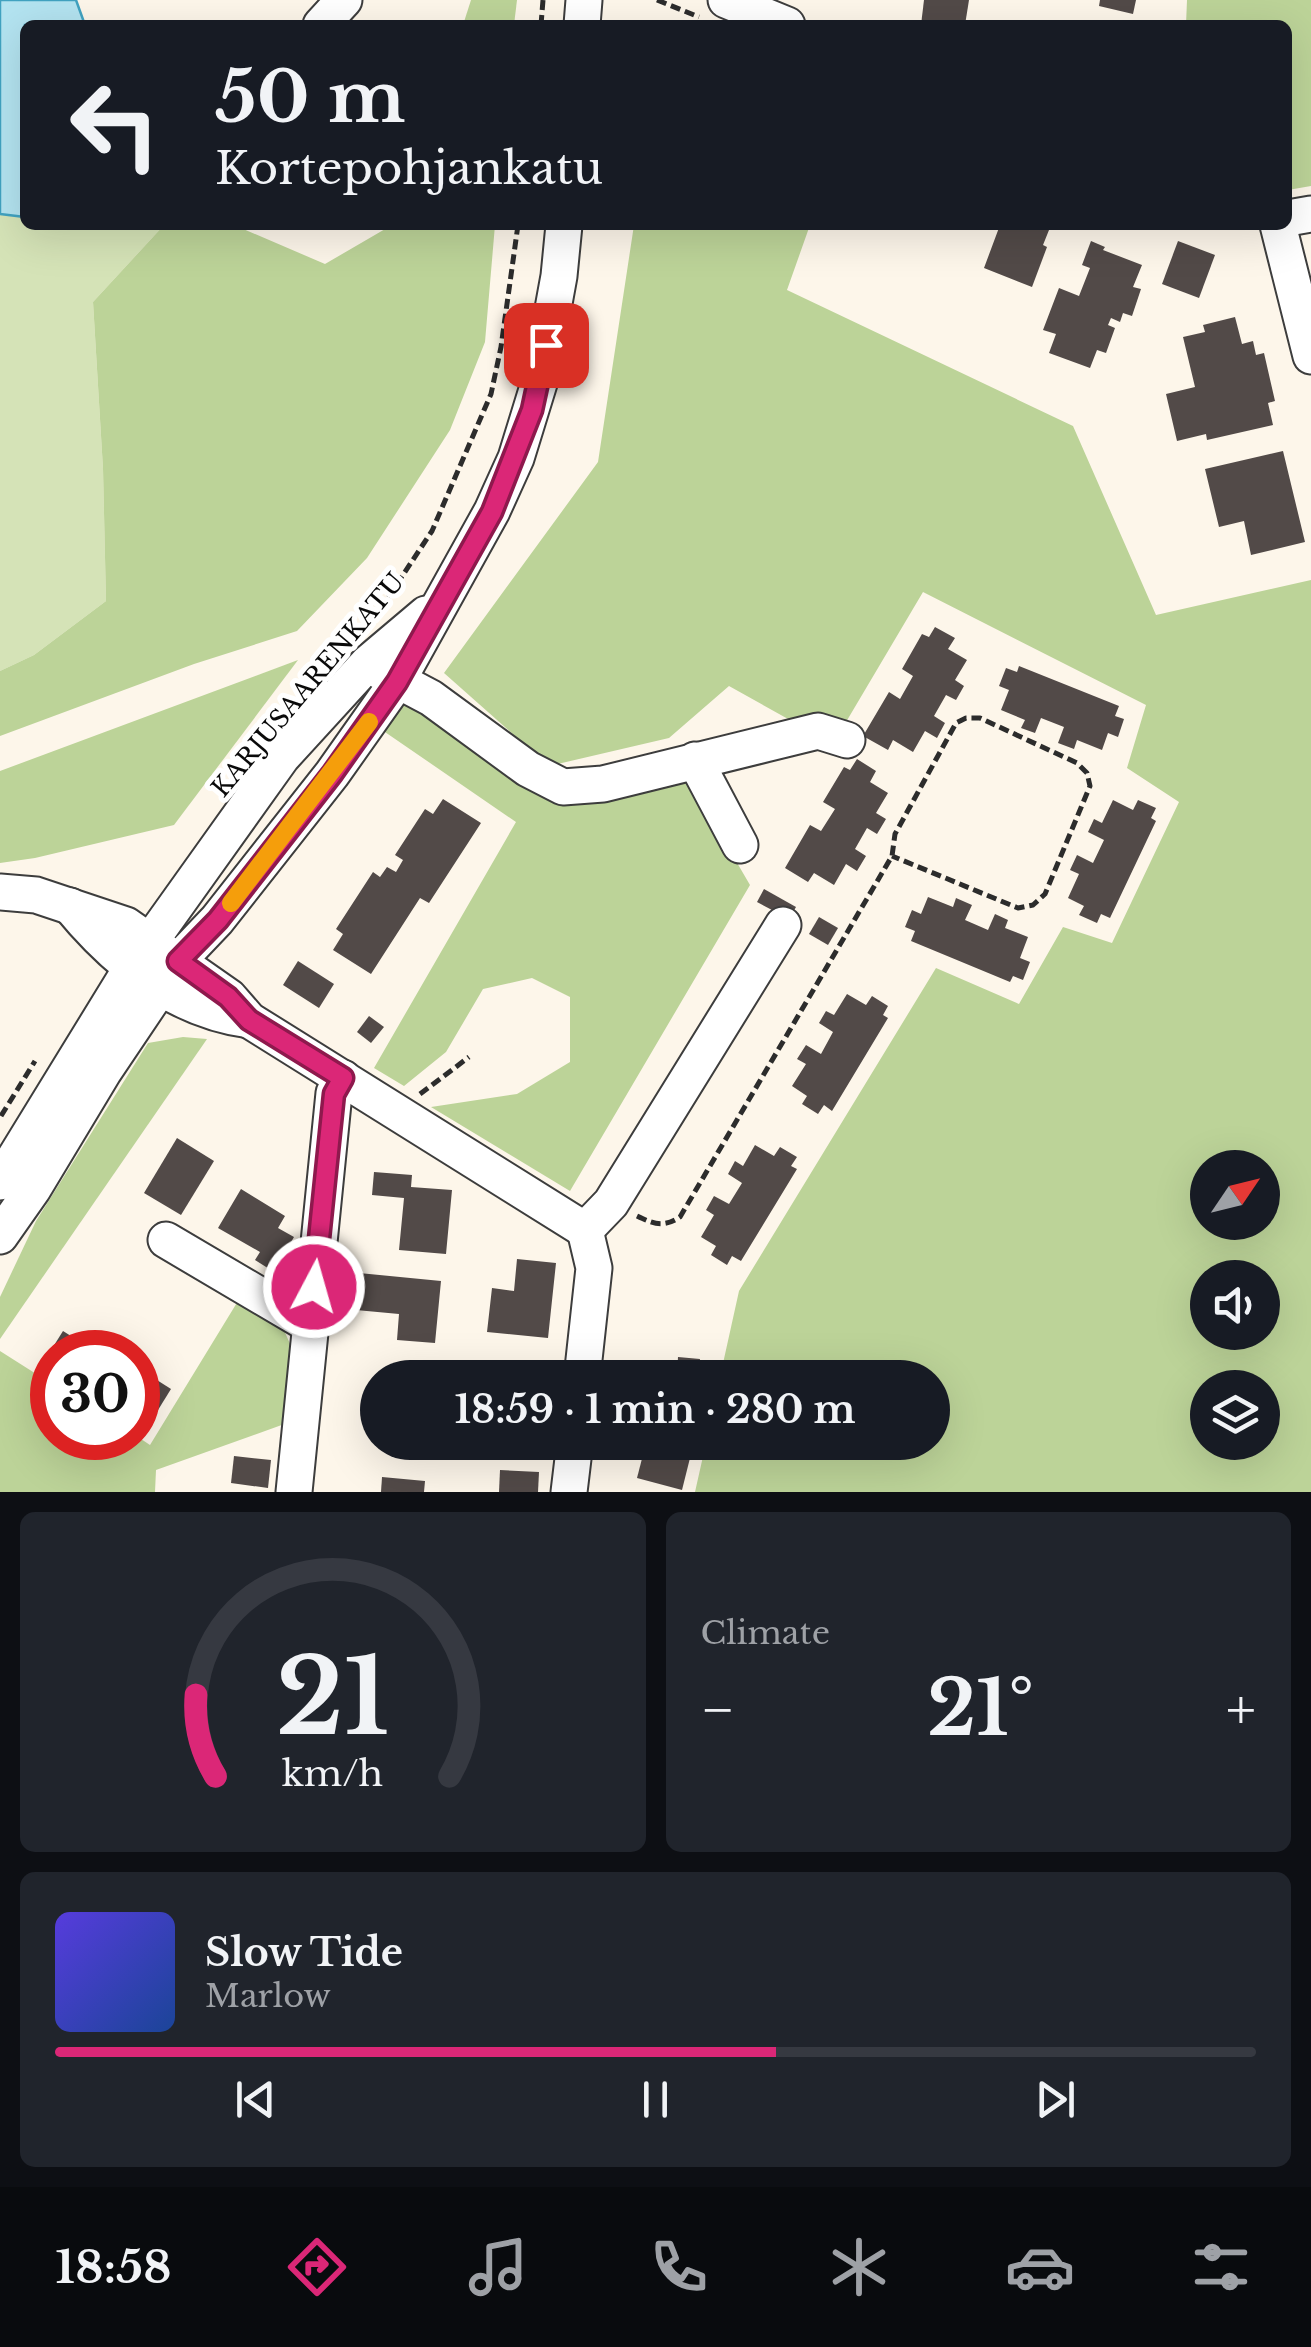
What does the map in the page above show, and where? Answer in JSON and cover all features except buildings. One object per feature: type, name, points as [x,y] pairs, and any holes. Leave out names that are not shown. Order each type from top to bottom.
[{"type":"street","points":[[326,20],[344,0]]},
{"type":"street","points":[[716,10],[763,20]]},
{"type":"street","name":"KARJUSAARENKATU","points":[[0,1236],[155,964],[282,757],[375,658],[438,604],[492,512],[540,380],[563,230]]},
{"type":"street","points":[[1279,230],[1311,356]]},
{"type":"street","points":[[375,658],[528,769],[563,787],[603,784],[818,731],[847,740]]},
{"type":"street","name":"KARJUSAARENKATU","points":[[0,1182],[155,964],[229,906],[332,774],[375,658]]},
{"type":"street","points":[[694,760],[740,845]]},
{"type":"street","points":[[0,892],[36,895],[70,906],[98,940],[155,964],[186,1004],[218,1016],[249,1020],[586,1230],[594,1268],[584,1360]]},
{"type":"street","points":[[586,1230],[612,1204],[783,924]]},
{"type":"street","points":[[294,1492],[334,1094],[343,1078]]},
{"type":"street","points":[[166,1240],[310,1325]]},
{"type":"street","points":[[569,1492],[573,1460]]},
{"type":"path","points":[[657,0],[716,10]]},
{"type":"path","name":"KARJUSAARENKATU","points":[[375,658],[384,602],[432,531],[491,394],[517,230]]},
{"type":"path","points":[[612,1204],[656,1225],[680,1218],[892,856],[894,834],[956,724],[966,718],[980,718],[1077,763],[1086,774],[1090,786],[1045,894],[1033,905],[1018,908],[892,856]]},
{"type":"path","points":[[400,1114],[422,1091],[469,1057]]},
{"type":"green space","points":[[471,0],[517,0],[515,20],[465,20]]},
{"type":"green space","points":[[1187,0],[1311,0],[1311,186],[1292,189],[1292,20],[1186,20]]},
{"type":"green space","points":[[0,86],[20,92],[20,230],[159,230],[93,302],[106,601],[34,655],[0,671]]},
{"type":"green space","points":[[159,230],[246,230],[325,264],[383,230],[495,230],[485,342],[450,430],[367,558],[297,631],[194,664],[0,736],[0,671],[34,655],[106,601],[93,302]]},
{"type":"green space","points":[[633,230],[808,230],[787,290],[1073,426],[1156,615],[1311,580],[1311,1492],[695,1492],[702,1460],[950,1460],[950,1360],[724,1360],[739,1291],[936,968],[1019,1004],[1063,927],[1112,943],[1179,802],[1127,768],[1146,705],[923,592],[833,744],[729,686],[669,738],[549,766],[444,673],[598,462]]},
{"type":"green space","points":[[298,660],[174,825],[0,863],[0,771]]},
{"type":"green space","points":[[404,698],[565,805],[687,777],[750,885],[570,1191],[431,1107],[517,1094],[570,1062],[570,997],[532,978],[483,989],[446,1052],[404,1086],[374,1068],[516,822],[382,730]]},
{"type":"green space","points":[[183,1037],[207,1039],[0,1339],[0,1297],[36,1221],[148,1043]]},
{"type":"green space","points":[[238,1301],[282,1326],[297,1359],[290,1422],[156,1470],[155,1492],[0,1492],[0,1351],[30,1370],[30,1460],[160,1460],[160,1429]]},
{"type":"water","points":[[0,0],[76,0],[83,20],[20,20],[20,216],[0,214]]},
{"type":"slow traffic","points":[[231,903],[369,722]]},
{"type":"route","points":[[314,1287],[334,1094],[343,1078],[249,1020],[228,997],[178,961],[218,920],[332,774],[397,682],[492,512],[516,458],[540,380],[546,345]]}]
